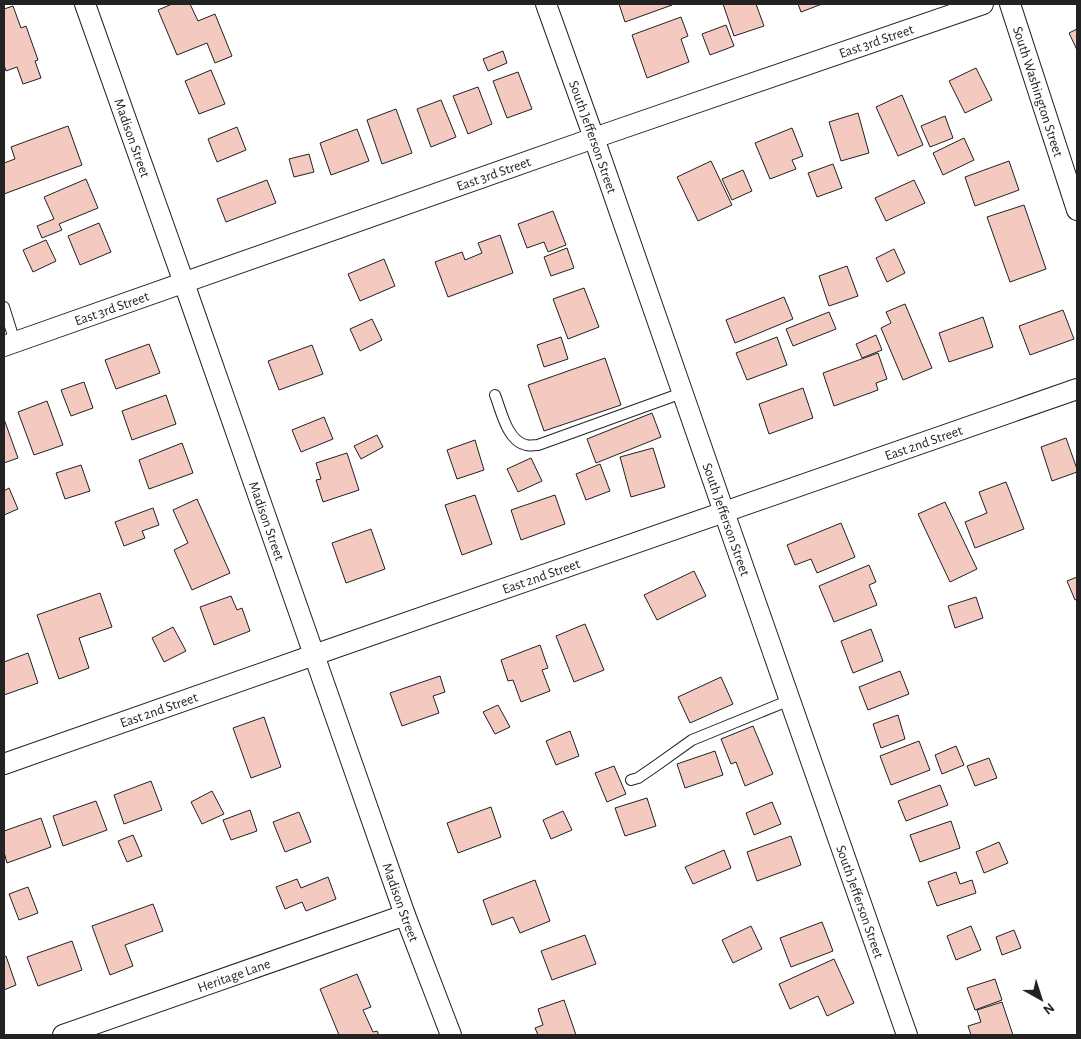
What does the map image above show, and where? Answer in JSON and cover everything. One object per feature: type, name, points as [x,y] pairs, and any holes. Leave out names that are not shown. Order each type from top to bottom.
[{"type":"street","name":"Madison Street","points":[[85,4],[405,915],[451,1035]]},
{"type":"street","name":"South Jefferson Street","points":[[546,4],[907,1035]]},
{"type":"street","name":"East 3rd Street","points":[[10,344],[594,138],[983,4]]},
{"type":"street","name":"South Washington Street","points":[[1010,4],[1077,210]]},
{"type":"street","name":"East 2nd Street","points":[[4,764],[1077,389]]},
{"type":"street","name":"Heritage Lane","points":[[63,1035],[405,915]]},
{"type":"lane","points":[[4,307],[10,344]]},
{"type":"lane","points":[[495,394],[512,437],[524,445],[538,445],[682,393]]},
{"type":"lane","points":[[631,780],[638,778],[692,740],[790,700]]},
{"type":"building","points":[[172,4],[190,4],[198,21],[215,14],[232,56],[215,63],[207,43],[177,55],[158,10]]},
{"type":"building","points":[[619,4],[671,4],[672,5],[625,22]]},
{"type":"building","points":[[723,4],[756,4],[764,26],[734,36]]},
{"type":"building","points":[[798,4],[822,4],[801,12]]},
{"type":"building","points":[[13,6],[21,28],[26,26],[38,60],[35,61],[41,78],[23,84],[17,67],[6,71],[4,65],[4,9]]},
{"type":"building","points":[[681,17],[688,36],[681,39],[689,62],[647,78],[632,35]]},
{"type":"building","points":[[726,25],[734,46],[710,55],[702,34]]},
{"type":"building","points":[[1077,29],[1077,50],[1069,33]]},
{"type":"building","points":[[503,51],[507,63],[488,71],[483,59]]},
{"type":"building","points":[[976,68],[992,100],[965,113],[949,81]]},
{"type":"building","points":[[211,70],[225,104],[199,114],[185,81]]},
{"type":"building","points":[[518,72],[532,109],[507,118],[493,81]]},
{"type":"building","points":[[478,87],[492,124],[468,134],[453,96]]},
{"type":"building","points":[[902,95],[923,145],[898,156],[876,107]]},
{"type":"building","points":[[441,100],[456,137],[431,147],[417,109]]},
{"type":"building","points":[[396,109],[412,153],[382,164],[367,120]]},
{"type":"building","points":[[858,113],[869,153],[841,161],[829,122]]},
{"type":"building","points":[[945,116],[953,138],[930,147],[921,126]]},
{"type":"building","points":[[68,126],[82,165],[4,194],[4,163],[15,159],[11,147]]},
{"type":"building","points":[[237,127],[246,150],[217,162],[208,139]]},
{"type":"building","points":[[792,128],[803,156],[792,160],[796,169],[770,179],[755,143]]},
{"type":"building","points":[[357,129],[369,161],[331,175],[320,143]]},
{"type":"building","points":[[964,138],[974,160],[943,175],[933,153]]},
{"type":"building","points":[[309,154],[314,172],[294,177],[289,159]]},
{"type":"building","points":[[711,161],[732,205],[698,221],[677,177]]},
{"type":"building","points":[[1009,161],[1019,190],[975,206],[965,177]]},
{"type":"building","points":[[833,164],[842,188],[817,197],[808,173]]},
{"type":"building","points":[[743,170],[752,191],[732,200],[722,179]]},
{"type":"building","points":[[86,179],[98,208],[59,224],[62,230],[42,238],[37,226],[54,219],[44,197]]},
{"type":"building","points":[[267,180],[276,203],[226,222],[217,199]]},
{"type":"building","points":[[914,180],[925,203],[886,221],[875,198]]},
{"type":"building","points":[[1024,205],[1046,269],[1010,282],[987,217]]},
{"type":"building","points":[[553,211],[566,245],[548,252],[544,242],[527,248],[518,224]]},
{"type":"building","points":[[99,223],[111,252],[80,265],[68,236]]},
{"type":"building","points":[[500,235],[513,273],[448,297],[435,262],[462,252],[465,260],[482,253],[478,243]]},
{"type":"building","points":[[46,240],[56,261],[33,272],[23,250]]},
{"type":"building","points":[[567,248],[574,268],[551,276],[544,257]]},
{"type":"building","points":[[894,249],[905,273],[887,282],[876,258]]},
{"type":"building","points":[[384,259],[395,286],[360,301],[348,274]]},
{"type":"building","points":[[847,266],[858,296],[829,306],[819,276]]},
{"type":"building","points":[[584,288],[599,327],[568,339],[553,299]]},
{"type":"building","points":[[784,297],[793,319],[735,343],[726,320]]},
{"type":"building","points":[[905,304],[932,368],[903,380],[881,328],[891,323],[886,312]]},
{"type":"building","points":[[1063,310],[1074,339],[1030,355],[1019,326]]},
{"type":"building","points":[[829,312],[836,329],[793,346],[786,329]]},
{"type":"building","points":[[983,317],[993,347],[949,362],[939,333]]},
{"type":"building","points":[[372,319],[382,340],[360,351],[350,329]]},
{"type":"building","points":[[876,335],[882,350],[862,358],[856,344]]},
{"type":"building","points":[[561,337],[568,359],[544,367],[537,345]]},
{"type":"building","points":[[777,337],[787,365],[747,380],[736,353]]},
{"type":"building","points":[[149,344],[160,373],[116,389],[105,360]]},
{"type":"building","points":[[312,345],[323,374],[279,390],[268,361]]},
{"type":"building","points":[[878,353],[887,379],[876,383],[878,390],[834,406],[823,373]]},
{"type":"building","points":[[605,358],[621,405],[544,431],[528,385]]},
{"type":"building","points":[[84,382],[93,408],[71,416],[61,390]]},
{"type":"building","points":[[803,388],[813,418],[769,434],[759,404]]},
{"type":"building","points":[[166,395],[176,424],[132,440],[122,411]]},
{"type":"building","points":[[47,401],[63,445],[34,455],[18,412]]},
{"type":"building","points":[[652,413],[661,437],[596,463],[587,439]]},
{"type":"building","points":[[324,417],[333,439],[301,452],[292,430]]},
{"type":"building","points":[[4,419],[18,458],[4,463]]},
{"type":"building","points":[[377,435],[383,447],[361,459],[354,446]]},
{"type":"building","points":[[1066,438],[1077,472],[1052,481],[1041,447]]},
{"type":"building","points":[[475,440],[484,470],[457,479],[447,450]]},
{"type":"building","points":[[182,443],[193,473],[149,489],[139,460]]},
{"type":"building","points":[[653,448],[665,487],[631,497],[620,457]]},
{"type":"building","points":[[347,453],[359,490],[323,502],[316,480],[321,479],[316,463]]},
{"type":"building","points":[[531,458],[542,481],[518,492],[507,469]]},
{"type":"building","points":[[600,464],[610,491],[586,500],[576,474]]},
{"type":"building","points":[[81,465],[90,491],[65,499],[56,473]]},
{"type":"building","points":[[1006,482],[1024,529],[975,548],[965,522],[987,513],[979,492]]},
{"type":"building","points":[[9,488],[18,509],[4,515],[4,491]]},
{"type":"building","points":[[475,495],[492,544],[462,555],[445,505]]},
{"type":"building","points":[[555,495],[565,524],[521,540],[511,510]]},
{"type":"building","points":[[197,499],[230,573],[192,590],[174,550],[188,543],[173,510]]},
{"type":"building","points":[[945,502],[977,569],[950,582],[918,514]]},
{"type":"building","points":[[153,508],[159,525],[142,531],[145,538],[124,546],[115,522]]},
{"type":"building","points":[[841,523],[855,557],[817,573],[811,559],[795,565],[787,545]]},
{"type":"building","points":[[371,529],[385,569],[346,583],[332,543]]},
{"type":"building","points":[[869,565],[876,582],[869,585],[877,605],[834,622],[819,586]]},
{"type":"building","points":[[694,571],[706,596],[657,620],[644,595]]},
{"type":"building","points":[[1077,577],[1077,599],[1075,600],[1067,581]]},
{"type":"building","points":[[100,593],[112,627],[79,638],[89,668],[59,679],[37,615]]},
{"type":"building","points":[[231,596],[237,610],[242,608],[250,631],[214,645],[200,607]]},
{"type":"building","points":[[976,597],[983,618],[955,628],[948,606]]},
{"type":"building","points":[[585,624],[604,670],[574,682],[556,636]]},
{"type":"building","points":[[173,627],[186,651],[164,662],[152,638]]},
{"type":"building","points":[[871,629],[883,661],[853,673],[841,641]]},
{"type":"building","points":[[540,645],[548,668],[542,670],[550,691],[521,702],[513,680],[508,681],[501,660]]},
{"type":"building","points":[[28,653],[38,683],[4,695],[4,662]]},
{"type":"building","points":[[900,671],[909,694],[868,710],[859,687]]},
{"type":"building","points":[[440,676],[445,692],[433,696],[439,713],[402,726],[390,693]]},
{"type":"building","points":[[721,677],[733,704],[690,723],[678,697]]},
{"type":"building","points":[[498,705],[510,727],[495,734],[483,712]]},
{"type":"building","points":[[898,715],[905,739],[881,748],[873,724]]},
{"type":"building","points":[[264,717],[281,767],[251,778],[233,728]]},
{"type":"building","points":[[753,726],[773,774],[745,786],[736,762],[731,764],[721,739]]},
{"type":"building","points":[[570,731],[579,756],[556,765],[546,741]]},
{"type":"building","points":[[919,741],[930,770],[891,785],[880,756]]},
{"type":"building","points":[[956,746],[964,765],[942,774],[935,755]]},
{"type":"building","points":[[715,751],[723,775],[685,788],[677,764]]},
{"type":"building","points":[[989,758],[997,778],[975,786],[967,766]]},
{"type":"building","points":[[614,766],[626,794],[607,802],[595,773]]},
{"type":"building","points":[[151,781],[162,810],[124,824],[114,795]]},
{"type":"building","points":[[940,785],[948,805],[906,821],[898,801]]},
{"type":"building","points":[[212,791],[224,814],[202,824],[191,802]]},
{"type":"building","points":[[647,798],[656,826],[625,836],[615,808]]},
{"type":"building","points":[[96,801],[107,830],[63,846],[53,816]]},
{"type":"building","points":[[772,802],[781,824],[754,835],[746,813]]},
{"type":"building","points":[[491,807],[501,837],[458,853],[447,823]]},
{"type":"building","points":[[250,810],[257,831],[231,840],[223,820]]},
{"type":"building","points":[[563,811],[572,830],[551,839],[543,820]]},
{"type":"building","points":[[299,812],[311,842],[285,852],[273,822]]},
{"type":"building","points":[[41,818],[51,847],[7,863],[4,852],[4,831]]},
{"type":"building","points":[[951,821],[960,848],[920,862],[910,835]]},
{"type":"building","points":[[133,835],[142,856],[127,862],[118,841]]},
{"type":"building","points":[[791,836],[801,865],[757,881],[747,852]]},
{"type":"building","points":[[999,842],[1008,863],[984,873],[976,852]]},
{"type":"building","points":[[724,850],[731,868],[693,884],[685,867]]},
{"type":"building","points":[[956,872],[960,884],[972,880],[976,893],[937,906],[928,882]]},
{"type":"building","points":[[328,877],[336,899],[306,911],[302,902],[285,909],[276,887],[297,879],[301,888]]},
{"type":"building","points":[[535,880],[550,921],[520,933],[513,917],[492,925],[483,900]]},
{"type":"building","points":[[28,887],[38,913],[19,920],[9,894]]},
{"type":"building","points":[[153,904],[163,931],[125,945],[133,966],[110,975],[92,926]]},
{"type":"building","points":[[822,922],[833,951],[791,967],[780,938]]},
{"type":"building","points":[[751,926],[762,949],[733,963],[722,940]]},
{"type":"building","points":[[971,926],[981,950],[956,960],[947,936]]},
{"type":"building","points":[[1014,930],[1021,948],[1002,955],[996,937]]},
{"type":"building","points":[[585,935],[596,964],[552,980],[541,951]]},
{"type":"building","points":[[72,941],[82,970],[38,986],[27,957]]},
{"type":"building","points":[[6,956],[16,985],[4,990],[4,957]]},
{"type":"building","points":[[834,959],[854,1003],[827,1016],[818,996],[790,1009],[779,984]]},
{"type":"building","points":[[357,974],[371,1007],[363,1010],[373,1032],[377,1031],[379,1035],[339,1035],[320,989]]},
{"type":"building","points":[[995,979],[1002,1000],[975,1010],[967,988]]},
{"type":"building","points":[[564,1000],[576,1035],[538,1035],[535,1028],[543,1025],[538,1009]]},
{"type":"building","points":[[1002,1002],[1013,1035],[971,1035],[968,1026],[981,1022],[977,1010]]}]
